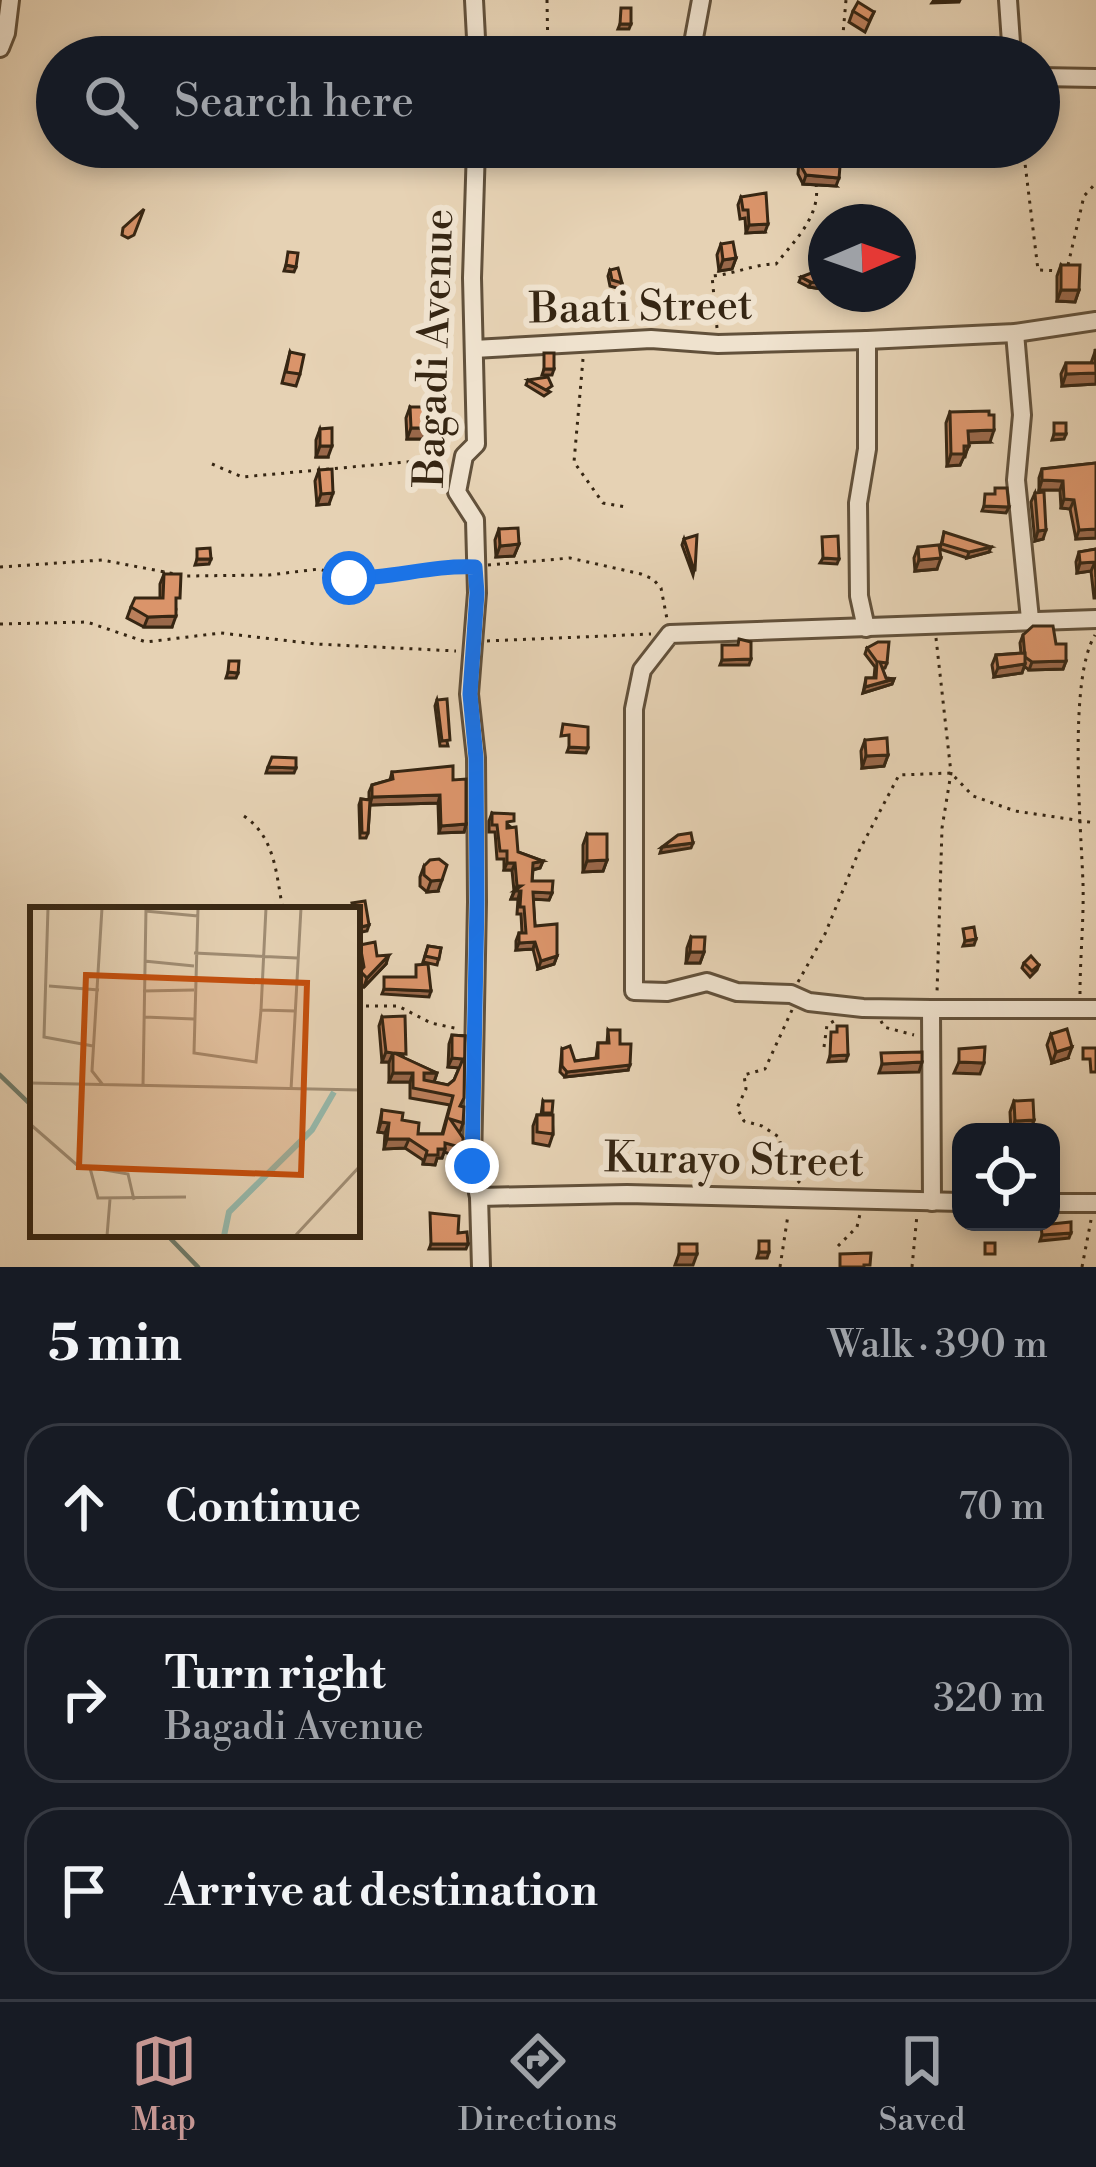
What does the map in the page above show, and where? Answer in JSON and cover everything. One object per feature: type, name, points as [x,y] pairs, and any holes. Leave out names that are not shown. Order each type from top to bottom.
[{"type":"street","points":[[0,48],[10,0]]},
{"type":"street","points":[[474,0],[476,36]]},
{"type":"street","points":[[694,36],[701,0]]},
{"type":"street","points":[[1008,0],[1011,36]]},
{"type":"street","points":[[1060,77],[1096,78]]},
{"type":"street","name":"Bagadi Avenue","points":[[475,168],[472,278],[476,444],[464,456],[458,492],[475,520],[477,593],[470,694],[476,758],[477,902],[472,1166],[479,1197],[481,1267]]},
{"type":"street","name":"Baati Street","points":[[474,349],[651,339],[718,344],[866,340],[1015,333],[1096,321]]},
{"type":"street","points":[[1015,333],[1022,415],[1016,481],[1030,619]]},
{"type":"street","points":[[866,340],[867,449],[858,503],[859,596],[866,628]]},
{"type":"street","points":[[1088,1009],[881,1008],[809,1002],[791,994],[737,992],[707,982],[667,992],[634,992],[634,709],[642,670],[670,634],[1096,619]]},
{"type":"street","points":[[925,1202],[934,1009]]},
{"type":"street","name":"Kurayo Street","points":[[479,1197],[952,1202]]},
{"type":"street","points":[[1060,1203],[1096,1205]]},
{"type":"path","points":[[547,0],[548,36]]},
{"type":"path","points":[[843,36],[846,0]]},
{"type":"path","points":[[718,344],[712,276],[776,264],[818,201],[819,168]]},
{"type":"path","points":[[1026,168],[1038,270],[1066,272],[1084,196],[1096,184]]},
{"type":"path","points":[[583,343],[574,462],[603,503],[626,507]]},
{"type":"path","points":[[212,464],[242,477],[464,456]]},
{"type":"path","points":[[0,567],[102,560],[186,576],[319,569],[374,579],[430,566],[475,567],[548,557],[653,578],[661,588],[670,634],[489,640],[473,650],[428,652],[221,633],[146,643],[87,622],[0,624]]},
{"type":"path","points":[[934,1009],[942,827],[951,773],[935,624]]},
{"type":"path","points":[[1088,1009],[1082,672],[1096,634]]},
{"type":"path","points":[[791,994],[825,934],[859,851],[898,776],[951,773],[973,796],[1016,812],[1096,823]]},
{"type":"path","points":[[244,816],[256,824],[274,854],[283,907]]},
{"type":"path","points":[[786,1169],[778,1137],[745,1121],[737,1108],[746,1090],[744,1075],[765,1070],[791,1011],[809,1002]]},
{"type":"path","points":[[360,1006],[398,1006],[431,1023],[472,1031]]},
{"type":"path","points":[[824,1047],[827,1025],[855,1006]]},
{"type":"path","points":[[881,1008],[884,1027],[931,1038]]},
{"type":"path","points":[[780,1267],[790,1197]]},
{"type":"path","points":[[838,1246],[857,1227],[861,1200]]},
{"type":"path","points":[[912,1267],[925,1202]]},
{"type":"path","points":[[1082,1267],[1096,1205]]},
{"type":"building","points":[[858,2],[874,12],[869,21],[853,11]]},
{"type":"building","points":[[621,8],[631,8],[631,24],[620,24]]},
{"type":"building","points":[[802,168],[840,168],[839,178],[806,175]]},
{"type":"building","points":[[766,193],[768,224],[749,225],[741,197]]},
{"type":"building","points":[[144,209],[134,235],[122,235],[123,228]]},
{"type":"building","points":[[733,242],[736,258],[723,260],[721,244]]},
{"type":"building","points":[[288,252],[298,253],[296,267],[286,265]]},
{"type":"building","points":[[1061,265],[1080,265],[1079,290],[1061,290]]},
{"type":"building","points":[[618,268],[622,283],[612,280],[610,270]]},
{"type":"building","points":[[290,352],[304,355],[300,374],[286,372]]},
{"type":"building","points":[[544,353],[554,353],[554,369],[544,369]]},
{"type":"building","points":[[1066,363],[1096,363],[1096,373],[1066,374]]},
{"type":"building","points":[[548,377],[552,386],[546,390],[528,380]]},
{"type":"building","points":[[410,407],[428,407],[428,428],[411,428]]},
{"type":"building","points":[[989,411],[994,415],[994,430],[968,431],[964,454],[951,454],[950,412]]},
{"type":"building","points":[[1054,423],[1066,423],[1066,434],[1054,434]]},
{"type":"building","points":[[332,428],[332,446],[320,446],[320,429]]},
{"type":"building","points":[[1096,463],[1096,529],[1079,530],[1074,500],[1064,499],[1063,481],[1042,480],[1042,469]]},
{"type":"building","points":[[332,469],[333,493],[321,494],[319,470]]},
{"type":"building","points":[[995,488],[1007,488],[1009,507],[984,506],[985,494],[995,494]]},
{"type":"building","points":[[1044,492],[1046,530],[1038,531],[1035,493]]},
{"type":"building","points":[[518,528],[519,544],[500,546],[499,529]]},
{"type":"building","points":[[944,532],[991,547],[969,552],[942,544]]},
{"type":"building","points":[[697,535],[695,570],[694,570],[684,539]]},
{"type":"building","points":[[838,536],[839,559],[823,558],[822,537]]},
{"type":"building","points":[[939,545],[941,558],[919,560],[918,547]]},
{"type":"building","points":[[210,548],[211,559],[197,559],[197,549]]},
{"type":"building","points":[[1096,549],[1096,577],[1095,562],[1080,563],[1079,552]]},
{"type":"building","points":[[164,574],[181,574],[176,616],[148,617],[131,607],[135,598],[163,598]]},
{"type":"building","points":[[1033,626],[1053,626],[1056,644],[1066,644],[1066,661],[1032,662],[1025,657],[1023,635]]},
{"type":"building","points":[[739,639],[751,642],[751,659],[722,660],[722,645],[738,645]]},
{"type":"building","points":[[889,642],[887,663],[880,662],[886,678],[894,679],[865,687],[866,678],[876,678],[877,662],[867,648]]},
{"type":"building","points":[[1025,653],[1025,664],[998,668],[996,655]]},
{"type":"building","points":[[229,661],[239,661],[238,673],[228,672]]},
{"type":"building","points":[[447,699],[450,740],[442,741],[437,700]]},
{"type":"building","points":[[563,724],[588,727],[588,748],[569,747],[569,735],[561,736]]},
{"type":"building","points":[[887,738],[888,755],[866,756],[865,740]]},
{"type":"building","points":[[272,757],[296,758],[296,768],[268,767]]},
{"type":"building","points":[[453,766],[453,780],[466,779],[466,824],[441,826],[440,795],[372,797],[372,785],[393,779],[392,772]]},
{"type":"building","points":[[361,799],[370,800],[368,833],[362,833]]},
{"type":"building","points":[[492,813],[514,814],[507,828],[516,827],[518,852],[543,861],[533,863],[532,881],[553,881],[552,893],[533,892],[535,926],[557,924],[557,956],[541,961],[535,942],[519,943],[519,933],[526,933],[524,907],[520,907],[521,891],[514,891],[521,886],[517,886],[515,863],[507,863],[507,851],[500,851]]},
{"type":"building","points":[[691,833],[693,843],[662,847],[678,835]]},
{"type":"building","points":[[587,834],[607,834],[607,860],[587,861]]},
{"type":"building","points":[[439,859],[447,865],[442,880],[431,881],[424,875],[424,866]]},
{"type":"building","points":[[365,901],[369,925],[360,927],[360,907],[352,903]]},
{"type":"building","points":[[974,927],[976,939],[965,941],[963,929]]},
{"type":"building","points":[[691,937],[705,937],[704,952],[690,952]]},
{"type":"building","points":[[375,942],[377,956],[389,955],[367,978],[360,971],[364,967],[360,945]]},
{"type":"building","points":[[428,946],[441,948],[439,959],[425,956]]},
{"type":"building","points":[[1031,956],[1039,965],[1032,971],[1024,963]]},
{"type":"building","points":[[428,964],[431,991],[384,989],[384,977],[416,977],[416,965]]},
{"type":"building","points":[[405,1016],[406,1054],[394,1053],[437,1073],[424,1073],[424,1080],[448,1085],[454,1080],[463,1059],[452,1058],[452,1035],[465,1036],[463,1123],[450,1119],[463,1138],[463,1148],[445,1143],[438,1155],[426,1155],[409,1139],[387,1139],[389,1123],[381,1122],[382,1110],[403,1113],[402,1120],[419,1123],[418,1134],[443,1134],[453,1096],[413,1088],[413,1073],[393,1073],[393,1053],[386,1052],[382,1017]]},
{"type":"building","points":[[837,1026],[847,1026],[848,1055],[830,1056],[831,1032],[837,1032]]},
{"type":"building","points":[[1067,1029],[1072,1047],[1056,1052],[1051,1034]]},
{"type":"building","points":[[608,1030],[620,1030],[620,1044],[631,1044],[630,1065],[567,1072],[562,1066],[562,1049],[570,1046],[575,1061],[598,1058],[598,1043],[609,1043]]},
{"type":"building","points":[[985,1047],[984,1063],[959,1062],[959,1049]]},
{"type":"building","points":[[1083,1048],[1096,1048],[1096,1072],[1091,1072],[1090,1059],[1083,1059]]},
{"type":"building","points":[[922,1052],[922,1062],[882,1064],[881,1053]]},
{"type":"building","points":[[1033,1100],[1034,1120],[1015,1121],[1014,1101]]},
{"type":"building","points":[[543,1101],[553,1101],[552,1113],[543,1113]]},
{"type":"building","points":[[537,1115],[553,1115],[553,1134],[537,1132]]},
{"type":"building","points":[[430,1213],[459,1216],[458,1233],[467,1232],[468,1244],[431,1244]]},
{"type":"building","points":[[1071,1222],[1071,1233],[1042,1235],[1042,1231],[1060,1231],[1060,1223]]},
{"type":"building","points":[[759,1241],[769,1241],[769,1252],[759,1252]]},
{"type":"building","points":[[985,1243],[995,1243],[995,1254],[985,1254]]},
{"type":"building","points":[[679,1244],[697,1244],[697,1254],[679,1254]]},
{"type":"building","points":[[871,1253],[870,1265],[840,1267],[840,1254]]},
{"type":"waterway","points":[[0,1075],[30,1104]]},
{"type":"waterway","points":[[169,1237],[198,1267]]},
{"type":"route","points":[[349,578],[374,579],[430,566],[475,567],[470,694],[476,758],[477,902],[472,1166]]}]
